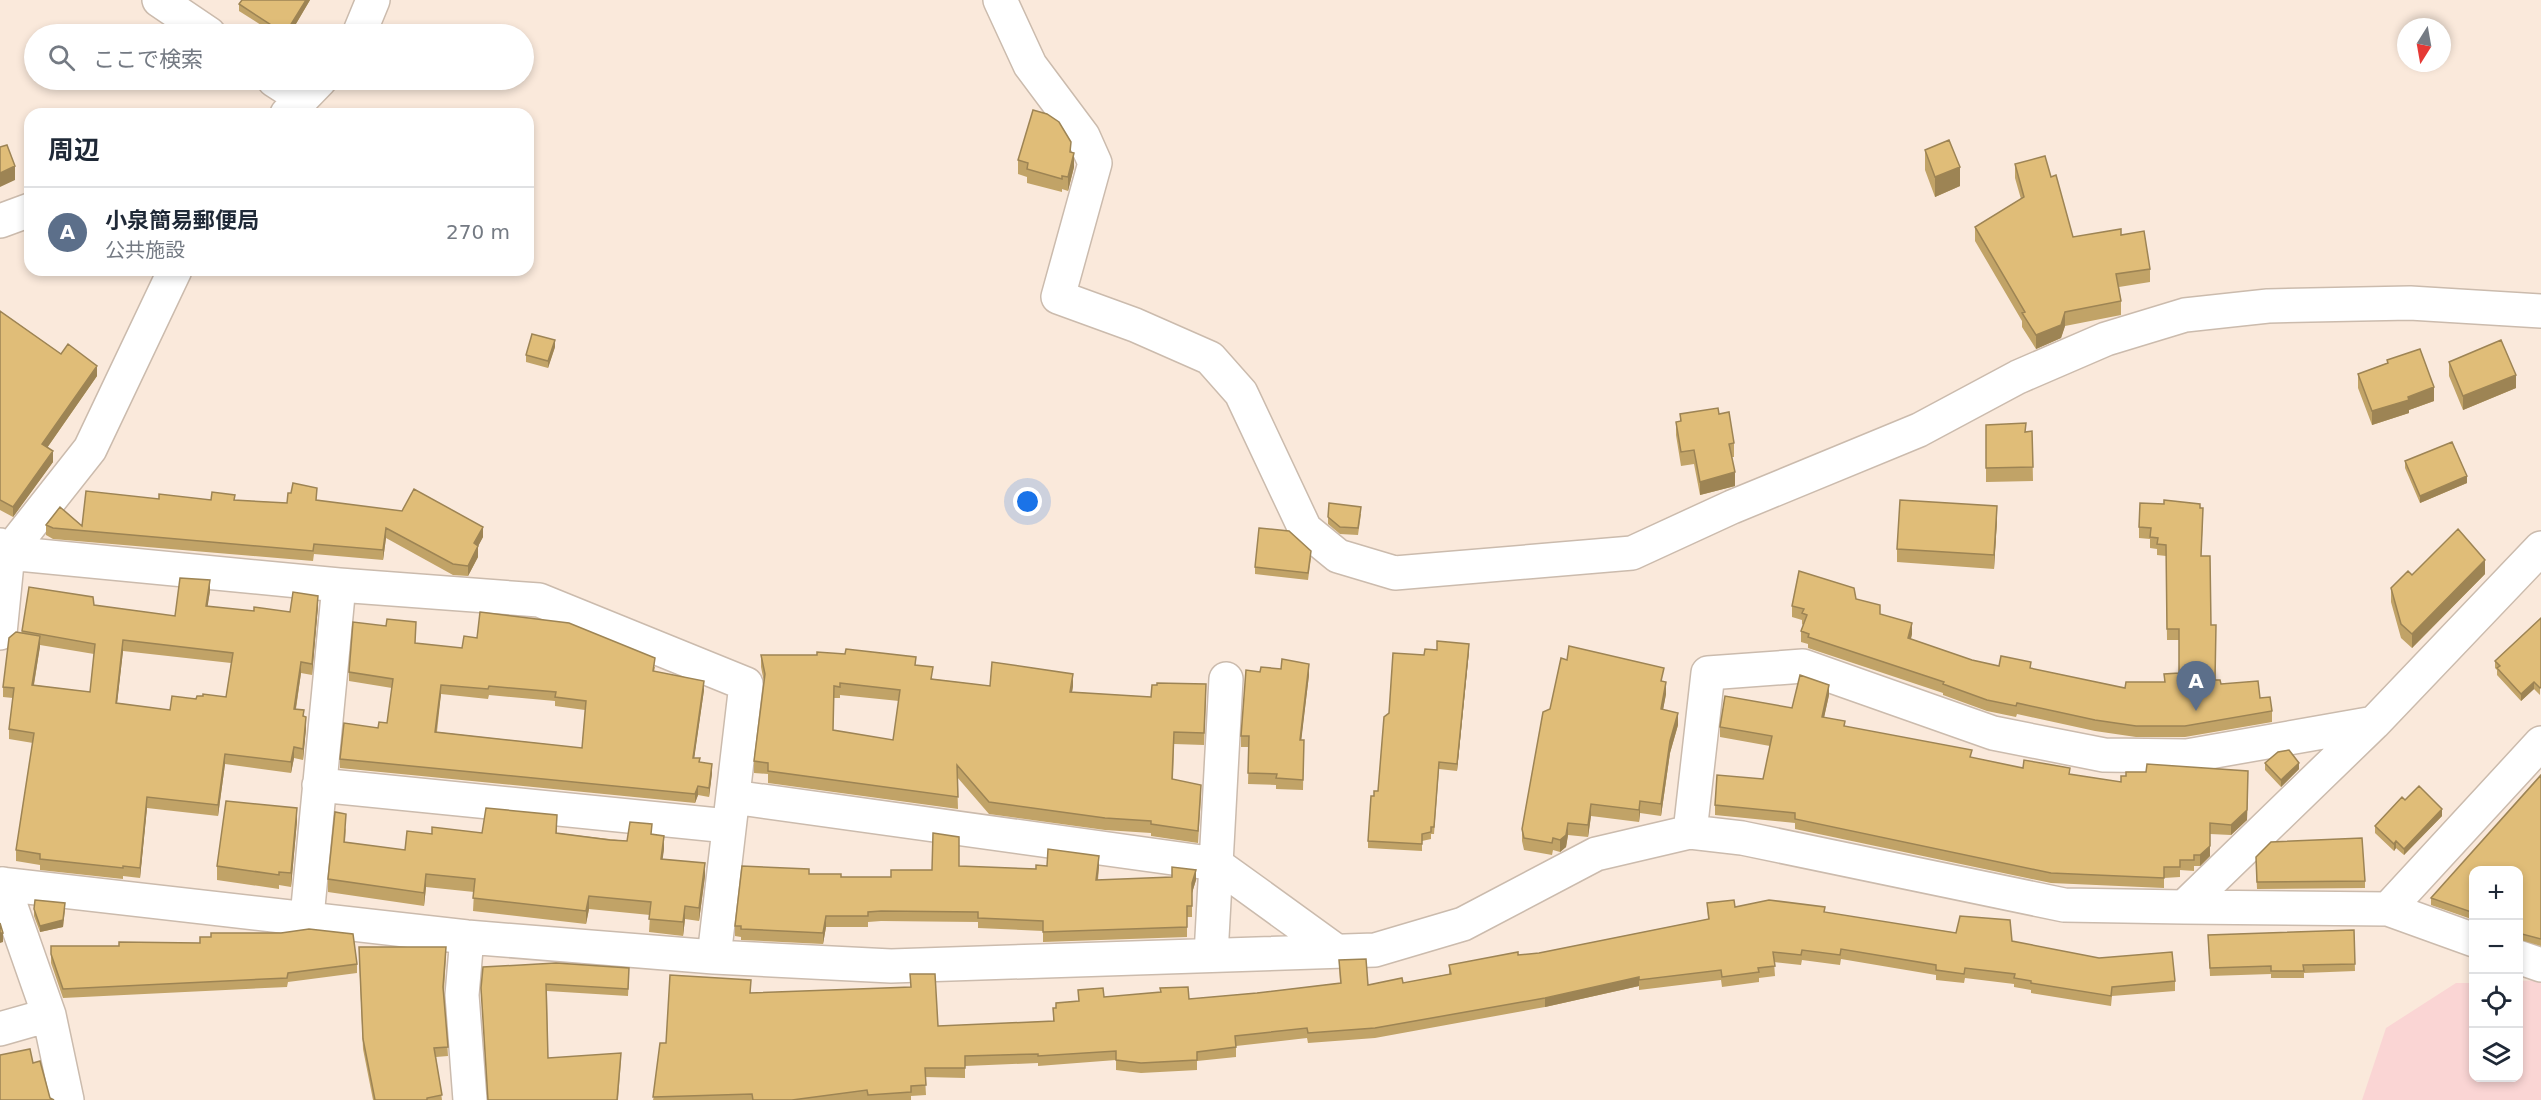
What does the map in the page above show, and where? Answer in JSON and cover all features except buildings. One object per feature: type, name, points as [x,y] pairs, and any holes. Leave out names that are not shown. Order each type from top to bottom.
[{"type":"street","points":[[159,0],[194,24]]},
{"type":"street","points":[[363,24],[373,0]]},
{"type":"street","points":[[1000,0],[1030,65],[1083,136],[1095,163],[1058,297],[1135,325],[1210,358],[1241,393],[1305,529],[1338,556],[1395,573],[1632,553],[1732,507],[1919,430],[2018,377],[2106,339],[2185,315],[2268,306],[2410,303],[2541,311]]},
{"type":"street","points":[[0,221],[24,212]]},
{"type":"street","points":[[0,633],[4,549],[90,449],[172,276]]},
{"type":"street","points":[[2184,908],[2374,723],[2541,548]]},
{"type":"street","points":[[4,549],[339,585],[539,600],[746,684],[714,957]]},
{"type":"street","points":[[307,917],[339,585]]},
{"type":"street","points":[[1690,832],[1708,673],[1803,666],[1993,733],[2104,755],[2187,756],[2374,723]]},
{"type":"street","points":[[1211,955],[1226,679]]},
{"type":"street","points":[[2388,909],[2541,743]]},
{"type":"street","points":[[320,786],[730,811],[1216,864],[1335,950]]},
{"type":"street","points":[[67,1100],[49,1015],[2,884],[467,937],[714,957],[891,966],[1376,950],[1463,924],[1596,854],[1690,832],[1742,838],[2064,905],[2388,909],[2469,938]]},
{"type":"street","points":[[467,937],[462,995],[470,1100]]},
{"type":"street","points":[[2523,959],[2541,965]]},
{"type":"street","points":[[0,1029],[49,1015]]},
{"type":"shaded area","points":[[2541,980],[2541,1100],[2362,1100],[2386,1028],[2456,983],[2469,983],[2469,1082],[2523,1082],[2523,981]]},
{"type":"place","name":"小泉簡易郵便局","points":[[2196,711]]}]
